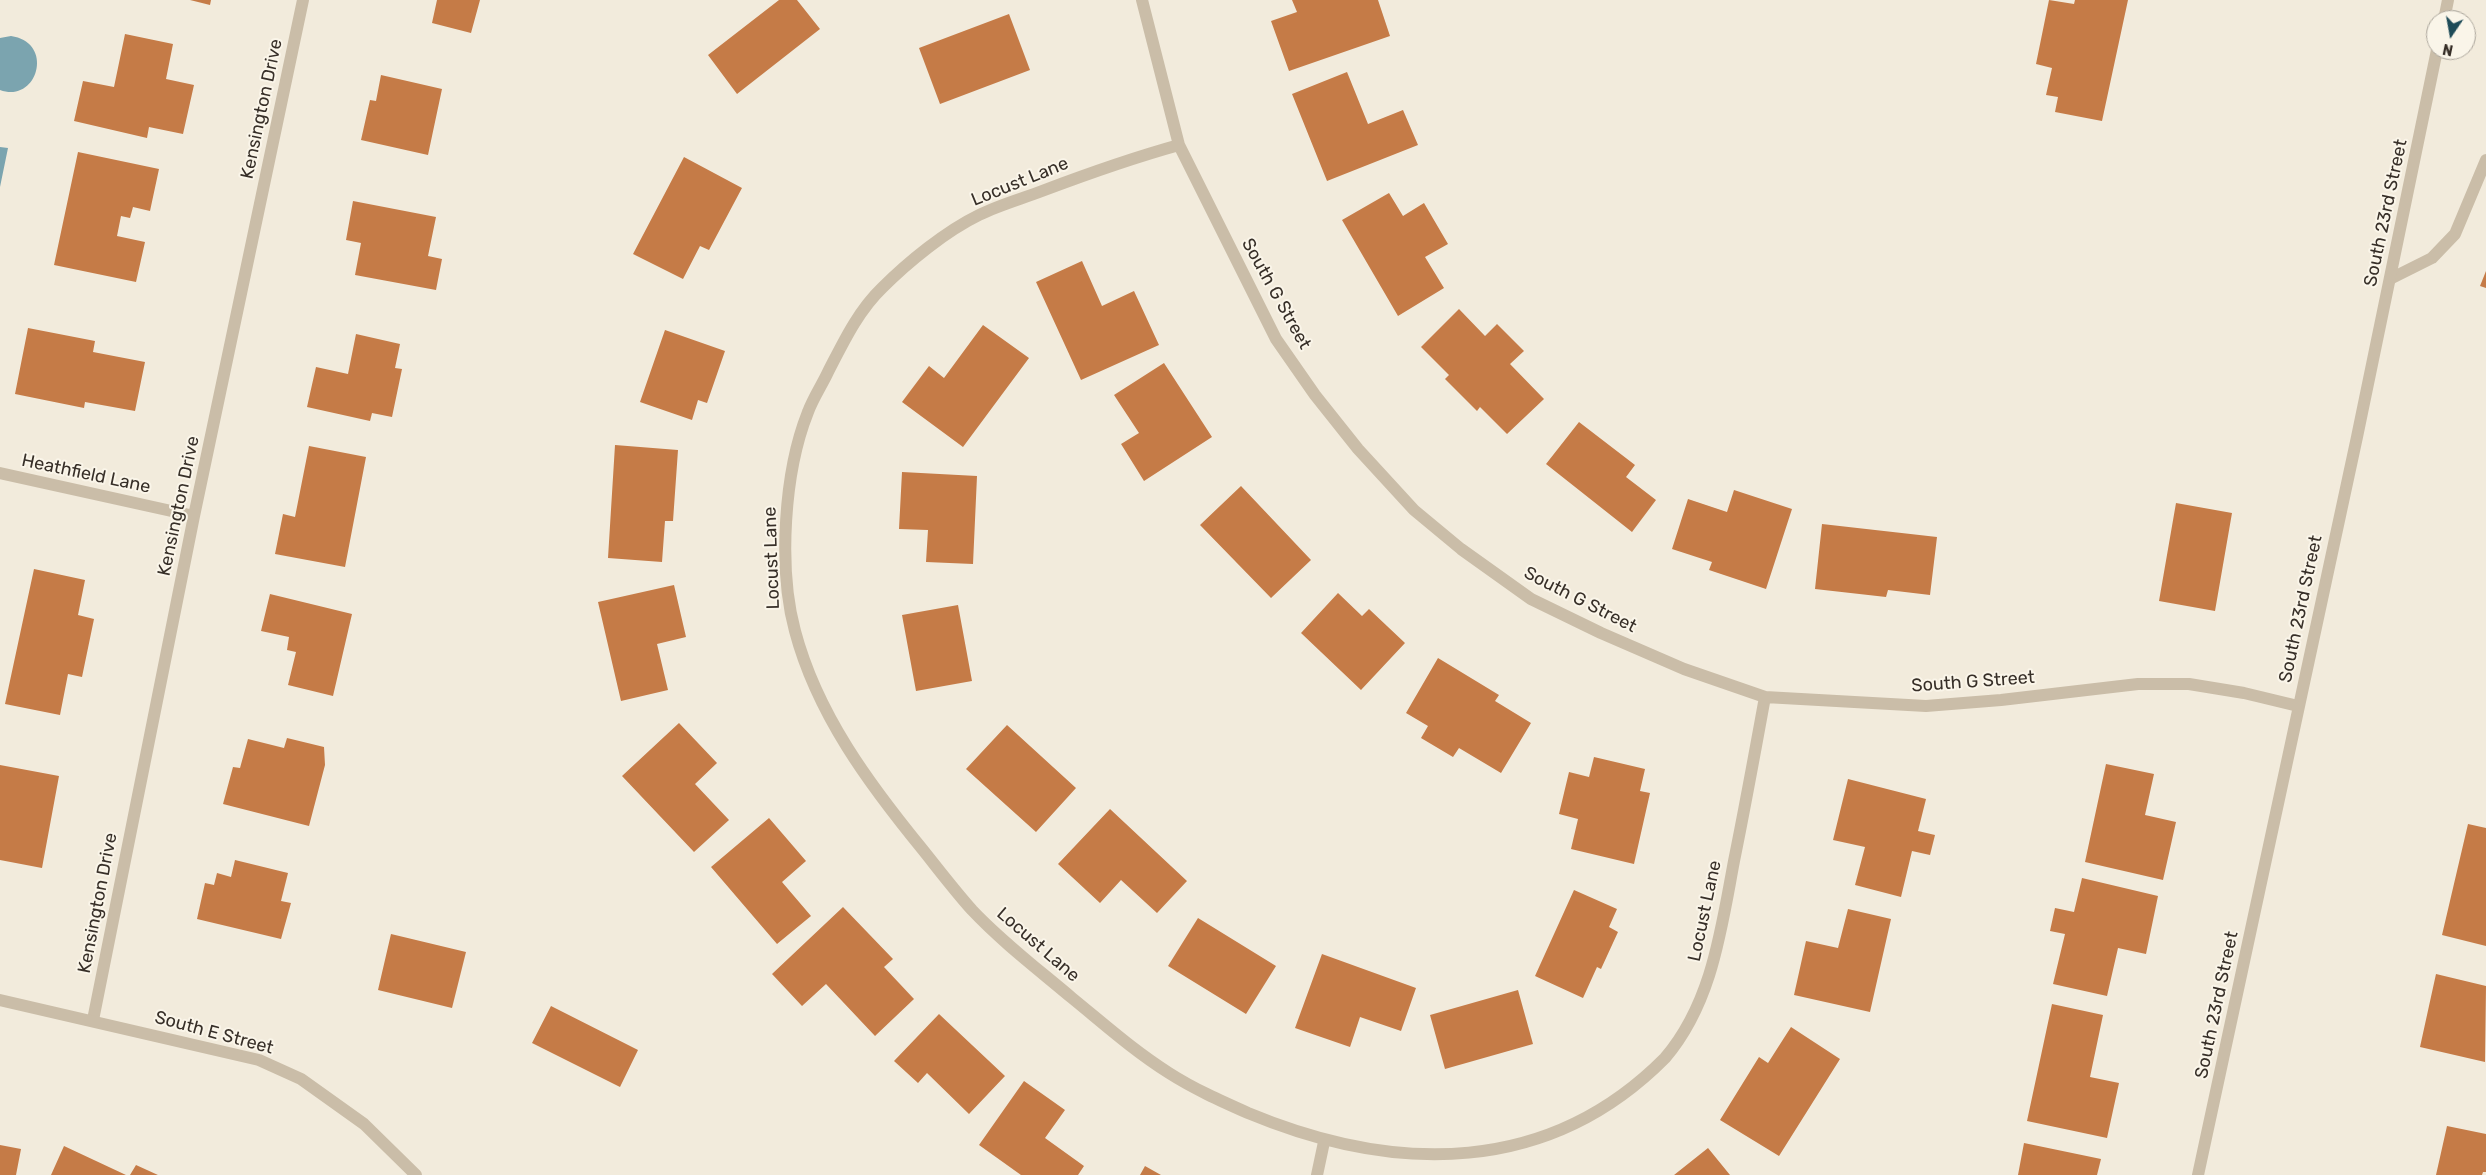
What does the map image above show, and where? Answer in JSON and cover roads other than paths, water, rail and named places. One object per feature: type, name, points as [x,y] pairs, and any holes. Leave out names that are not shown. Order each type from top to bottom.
[{"type":"street","name":"Kensington Drive","points":[[93,1020],[194,516],[303,0]]},
{"type":"street","name":"South G Street","points":[[1142,0],[1178,145],[1276,339],[1315,395],[1358,449],[1414,510],[1461,549],[1532,599],[1601,633],[1684,669],[1765,697],[1926,706],[2001,700],[2138,684],[2189,684],[2244,693],[2298,706]]},
{"type":"street","name":"South 23rd Street","points":[[2198,1175],[2390,279],[2435,60]]},
{"type":"street","name":"Locust Lane","points":[[1178,145],[1126,160],[977,216],[934,244],[881,288],[866,305],[845,339],[808,412],[789,478],[786,524],[787,576],[792,622],[799,648],[825,711],[848,750],[906,830],[975,913],[1036,968],[1131,1047],[1172,1075],[1207,1094],[1282,1128],[1324,1142],[1383,1156],[1446,1163],[1523,1153],[1550,1144],[1586,1126],[1617,1104],[1664,1059],[1683,1033],[1698,1004],[1716,958],[1765,697]]},
{"type":"street","points":[[2390,279],[2432,258],[2455,234],[2486,160]]},
{"type":"street","name":"Heathfield Lane","points":[[0,474],[194,516]]},
{"type":"street","name":"South E Street","points":[[0,1000],[93,1020],[259,1060],[301,1079],[364,1124],[416,1175]]},
{"type":"street","points":[[1316,1175],[1324,1142]]},
{"type":"water","points":[[11,36],[25,41],[33,49],[37,59],[32,81],[24,88],[13,92],[0,90],[0,38]]},
{"type":"water","points":[[0,147],[8,148],[0,187]]}]
